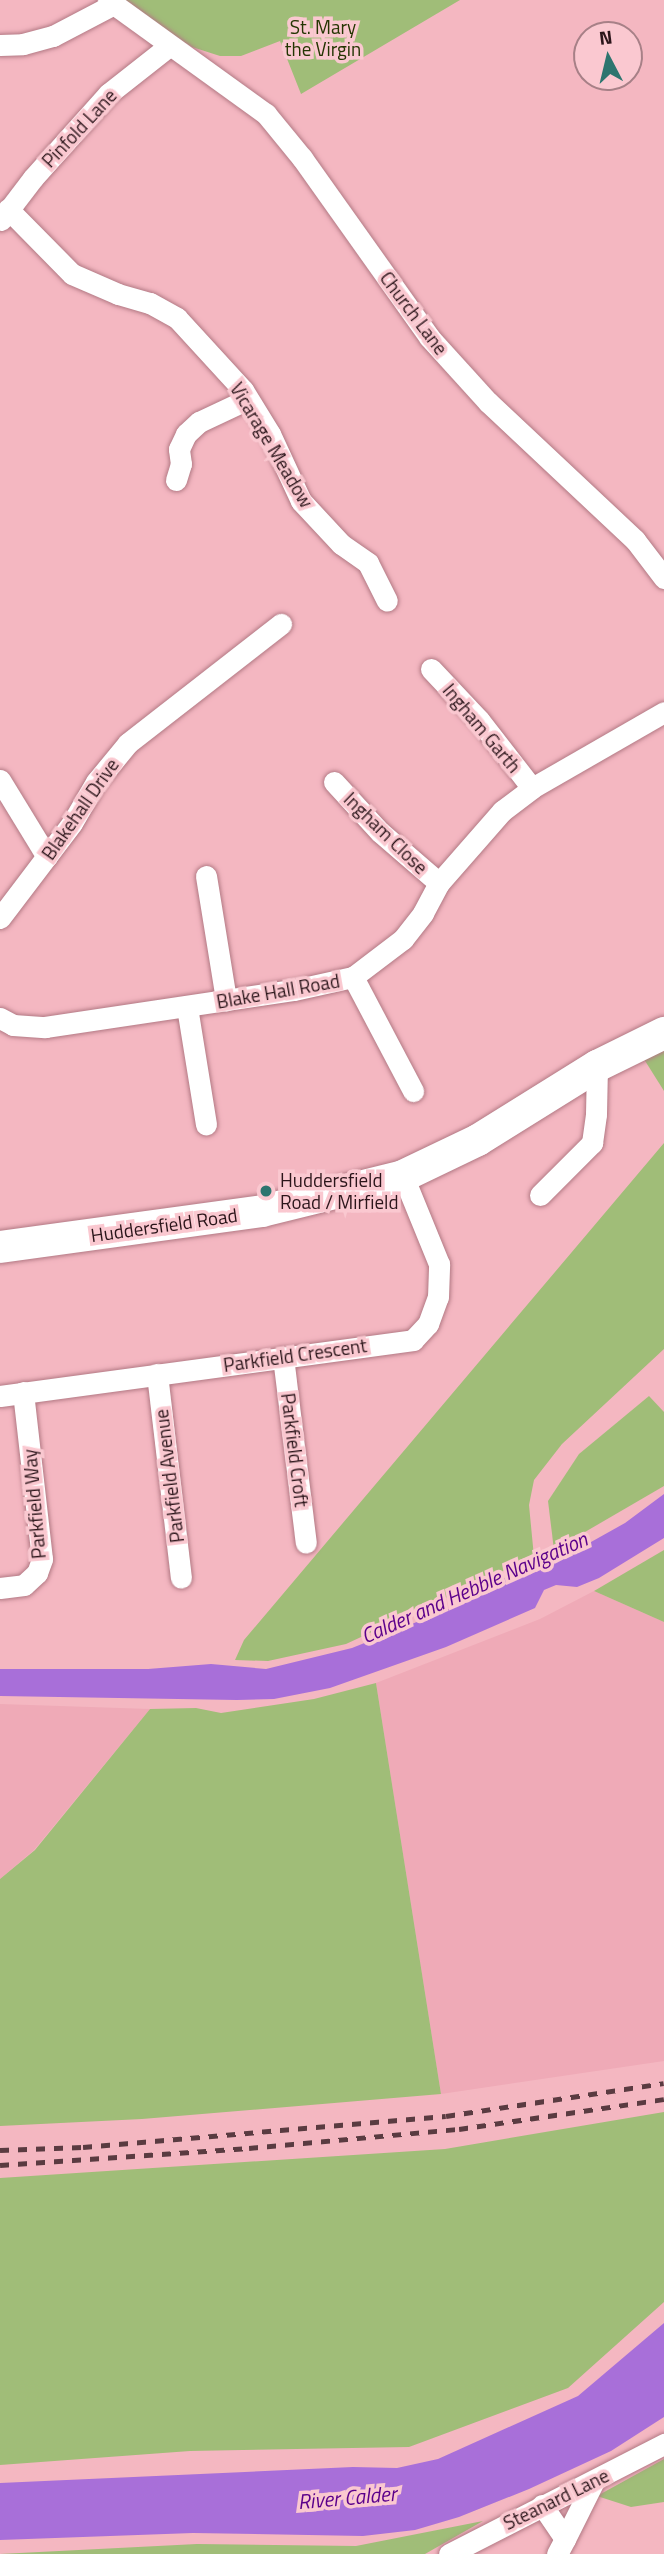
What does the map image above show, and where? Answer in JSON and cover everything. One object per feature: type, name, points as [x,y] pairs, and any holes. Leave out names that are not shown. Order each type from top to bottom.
[{"type":"highway","name":"Huddersfield Road","points":[[0,1247],[262,1211],[403,1176],[478,1139],[597,1066],[664,1033]]},
{"type":"street","points":[[0,45],[23,44],[53,36],[111,2]]},
{"type":"street","name":"Church Lane","points":[[111,2],[266,114],[302,158],[429,337],[488,402],[635,540],[664,578]]},
{"type":"street","name":"Pinfold Lane","points":[[4,216],[108,94],[169,46]]},
{"type":"street","name":"Vicarage Meadow","points":[[4,216],[72,274],[118,294],[150,303],[177,318],[248,398],[270,434],[301,501],[341,544],[368,562],[387,601]]},
{"type":"street","points":[[176,480],[181,464],[179,449],[186,434],[199,422],[248,398]]},
{"type":"street","name":"Blakehall Drive","points":[[0,918],[47,857],[96,782],[128,743],[275,633]]},
{"type":"street","name":"Ingham Garth","points":[[431,669],[479,720],[532,788]]},
{"type":"street","name":"Blake Hall Road","points":[[0,1018],[13,1025],[46,1027],[187,1007],[353,977],[403,939],[423,913],[439,883],[502,811],[532,788],[664,712]]},
{"type":"street","points":[[0,780],[47,857]]},
{"type":"street","name":"Ingham Close","points":[[334,782],[380,832],[439,883]]},
{"type":"street","points":[[206,876],[226,1000]]},
{"type":"street","points":[[353,977],[413,1091]]},
{"type":"street","points":[[187,1007],[206,1124]]},
{"type":"street","points":[[541,1195],[592,1143],[597,1066]]},
{"type":"street","name":"Parkfield Crescent","points":[[0,1396],[412,1339],[428,1324],[438,1297],[439,1264],[403,1176]]},
{"type":"street","name":"Parkfield Croft","points":[[283,1357],[306,1543]]},
{"type":"street","name":"Parkfield Avenue","points":[[157,1374],[181,1578]]},
{"type":"street","name":"Parkfield Way","points":[[0,1588],[24,1585],[37,1573],[42,1559],[23,1392]]},
{"type":"street","name":"Steanard Lane","points":[[449,2554],[664,2444]]},
{"type":"street","points":[[561,2546],[594,2481]]},
{"type":"street","points":[[542,2505],[561,2546]]},
{"type":"shaded area","points":[[594,1591],[664,1622],[664,2061],[441,2094],[376,1683],[540,1619]]},
{"type":"shaded area","points":[[0,1704],[150,1709],[34,1850],[0,1879]]},
{"type":"green space","name":"St. Mary the Virgin","points":[[118,0],[460,0],[301,94],[280,41],[241,56],[220,56],[192,47],[136,11],[131,3]]},
{"type":"green space","points":[[664,1046],[664,1091],[642,1056]]},
{"type":"green space","points":[[664,1143],[664,1349],[562,1444],[534,1480],[529,1505],[534,1557],[346,1644],[268,1661],[235,1660],[244,1640]]},
{"type":"green space","points":[[649,1396],[664,1412],[664,1486],[554,1550],[548,1501],[579,1454]]},
{"type":"green space","points":[[664,1550],[664,1622],[594,1591]]},
{"type":"green space","points":[[376,1683],[441,2094],[142,2119],[0,2126],[0,1879],[35,1850],[150,1709],[196,1708],[221,1713],[314,1699]]},
{"type":"green space","points":[[664,2112],[664,2302],[568,2388],[409,2447],[190,2451],[0,2465],[0,2178],[445,2149]]},
{"type":"green space","points":[[664,2459],[664,2502],[631,2507],[597,2496]]},
{"type":"green space","points":[[483,2521],[425,2554],[0,2554],[197,2544],[356,2546]]},
{"type":"water","points":[[664,1494],[664,1538],[599,1578],[577,1587],[556,1585],[544,1590],[535,1608],[446,1647],[330,1688],[274,1699],[237,1700],[0,1696],[0,1669],[148,1669],[211,1664],[266,1669],[352,1648],[459,1605],[515,1572],[544,1568],[552,1560],[566,1556],[625,1523]]},
{"type":"water","name":"River Calder","points":[[664,2323],[664,2417],[611,2451],[529,2489],[459,2517],[415,2530],[363,2536],[193,2533],[0,2540],[0,2483],[353,2467],[397,2468],[438,2459],[578,2396]]},
{"type":"railway","points":[[0,2150],[83,2147],[446,2116],[664,2083]]},
{"type":"railway","points":[[0,2165],[249,2148],[459,2129],[664,2099]]},
{"type":"place","name":"Huddersfield Road / Mirfield","points":[[266,1191]]},
{"type":"water label","name":"Calder and Hebble Navigation","points":[[474,1587]]}]
